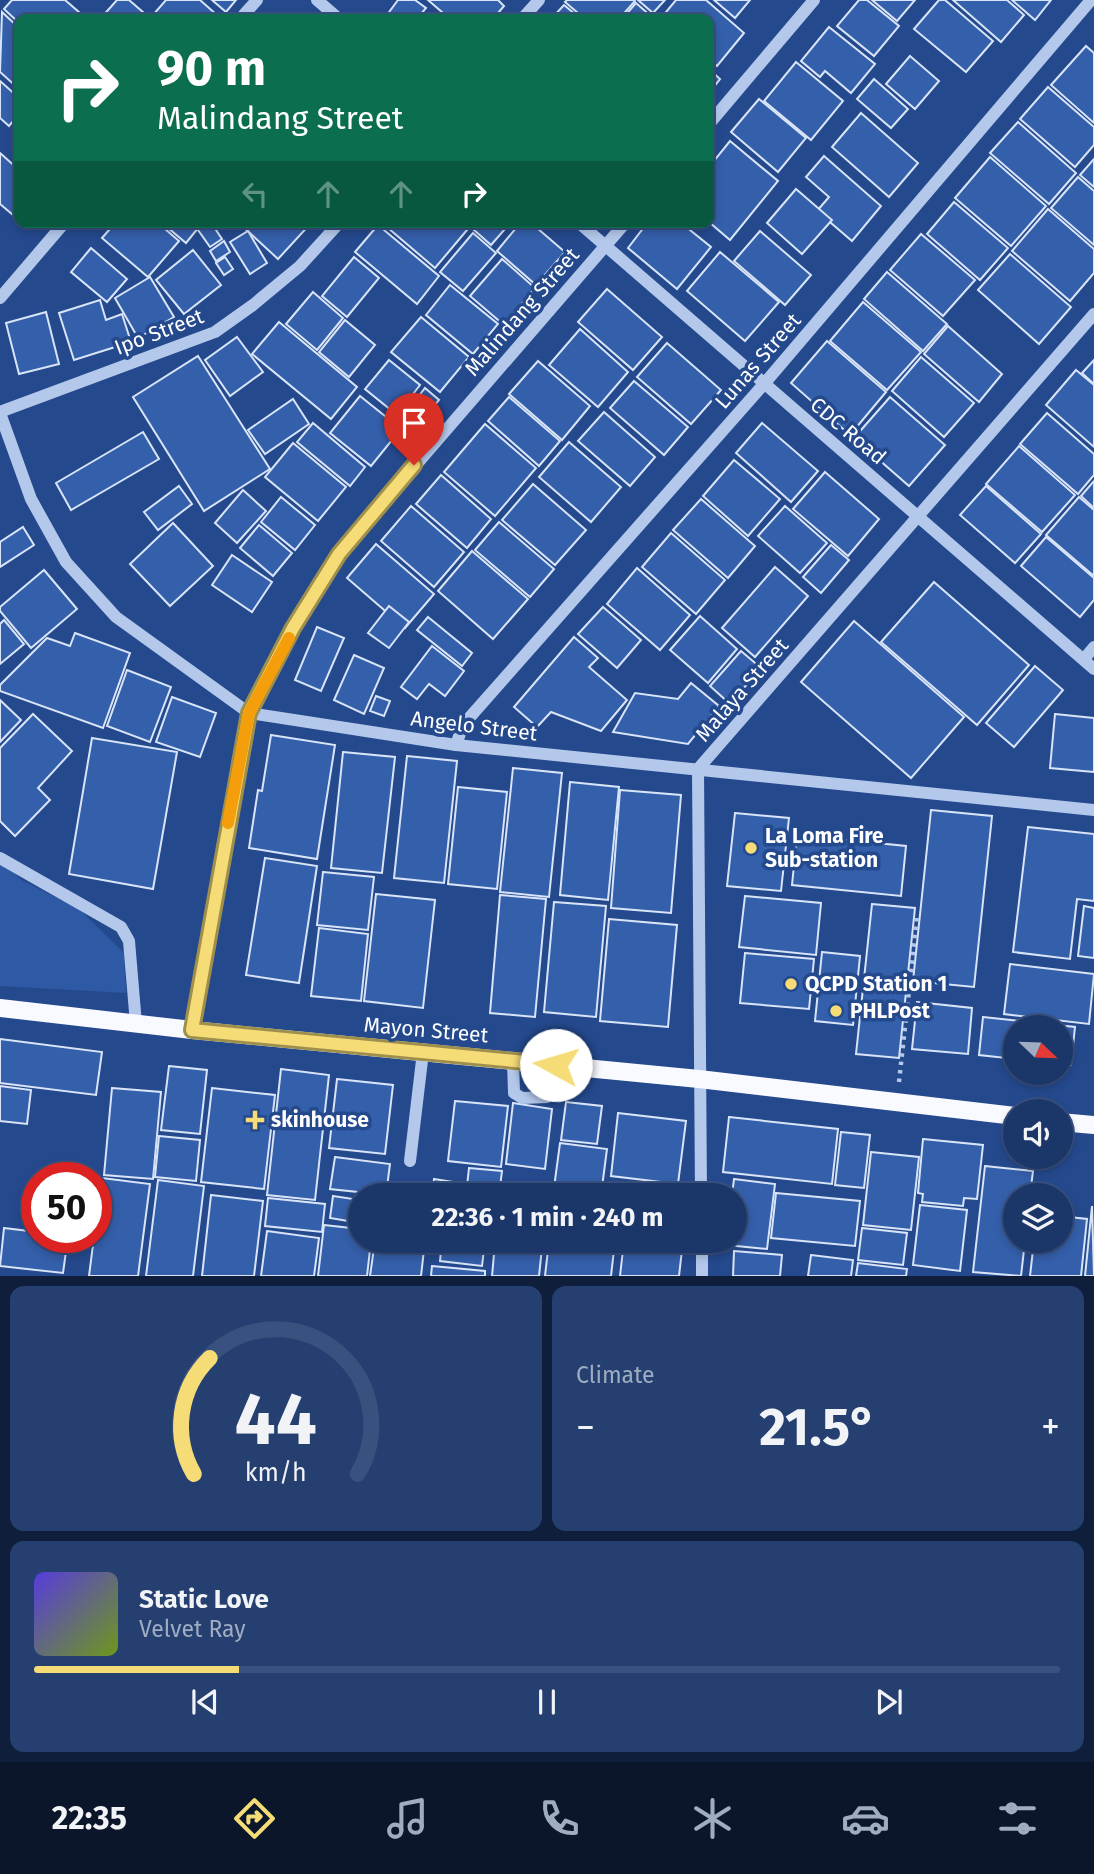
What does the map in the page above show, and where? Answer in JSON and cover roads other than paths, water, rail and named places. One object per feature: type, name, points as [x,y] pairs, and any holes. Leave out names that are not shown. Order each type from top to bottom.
[{"type":"main road","name":"Mayon Street","points":[[0,1007],[192,1030],[699,1079],[1003,1115]]},
{"type":"main road","points":[[1073,1123],[1094,1125]]},
{"type":"street","points":[[244,14],[257,0]]},
{"type":"street","points":[[317,0],[334,14]]},
{"type":"street","points":[[526,14],[539,0]]},
{"type":"street","points":[[714,118],[814,0]]},
{"type":"street","name":"Lunas Street","points":[[456,745],[463,725],[764,384],[1091,0]]},
{"type":"street","points":[[0,298],[60,228]]},
{"type":"street","name":"Ipo Street","points":[[0,413],[215,332],[300,266],[335,228]]},
{"type":"street","name":"CDC Road","points":[[585,228],[1089,664]]},
{"type":"street","name":"Malindang Street","points":[[192,1030],[249,713],[293,628],[339,554],[621,228]]},
{"type":"street","name":"Malaya Street","points":[[701,1183],[698,769],[1094,314]]},
{"type":"street","name":"Angelo Street","points":[[0,413],[31,499],[66,562],[116,617],[249,713],[456,745],[1094,810]]},
{"type":"street","points":[[1089,664],[1094,648]]},
{"type":"street","points":[[0,858],[121,927],[129,941],[136,1024]]},
{"type":"street","points":[[410,1161],[423,1052]]},
{"type":"street","points":[[513,1061],[514,1093],[523,1098],[547,1097],[556,1065]]},
{"type":"street","points":[[702,1253],[702,1276]]},
{"type":"place","name":"La Loma Fire Sub-station","points":[[751,848]]},
{"type":"place","name":"QCPD Station 1","points":[[791,984]]},
{"type":"place","name":"PHLPost","points":[[836,1011]]},
{"type":"place","name":"skinhouse","points":[[255,1120]]}]
